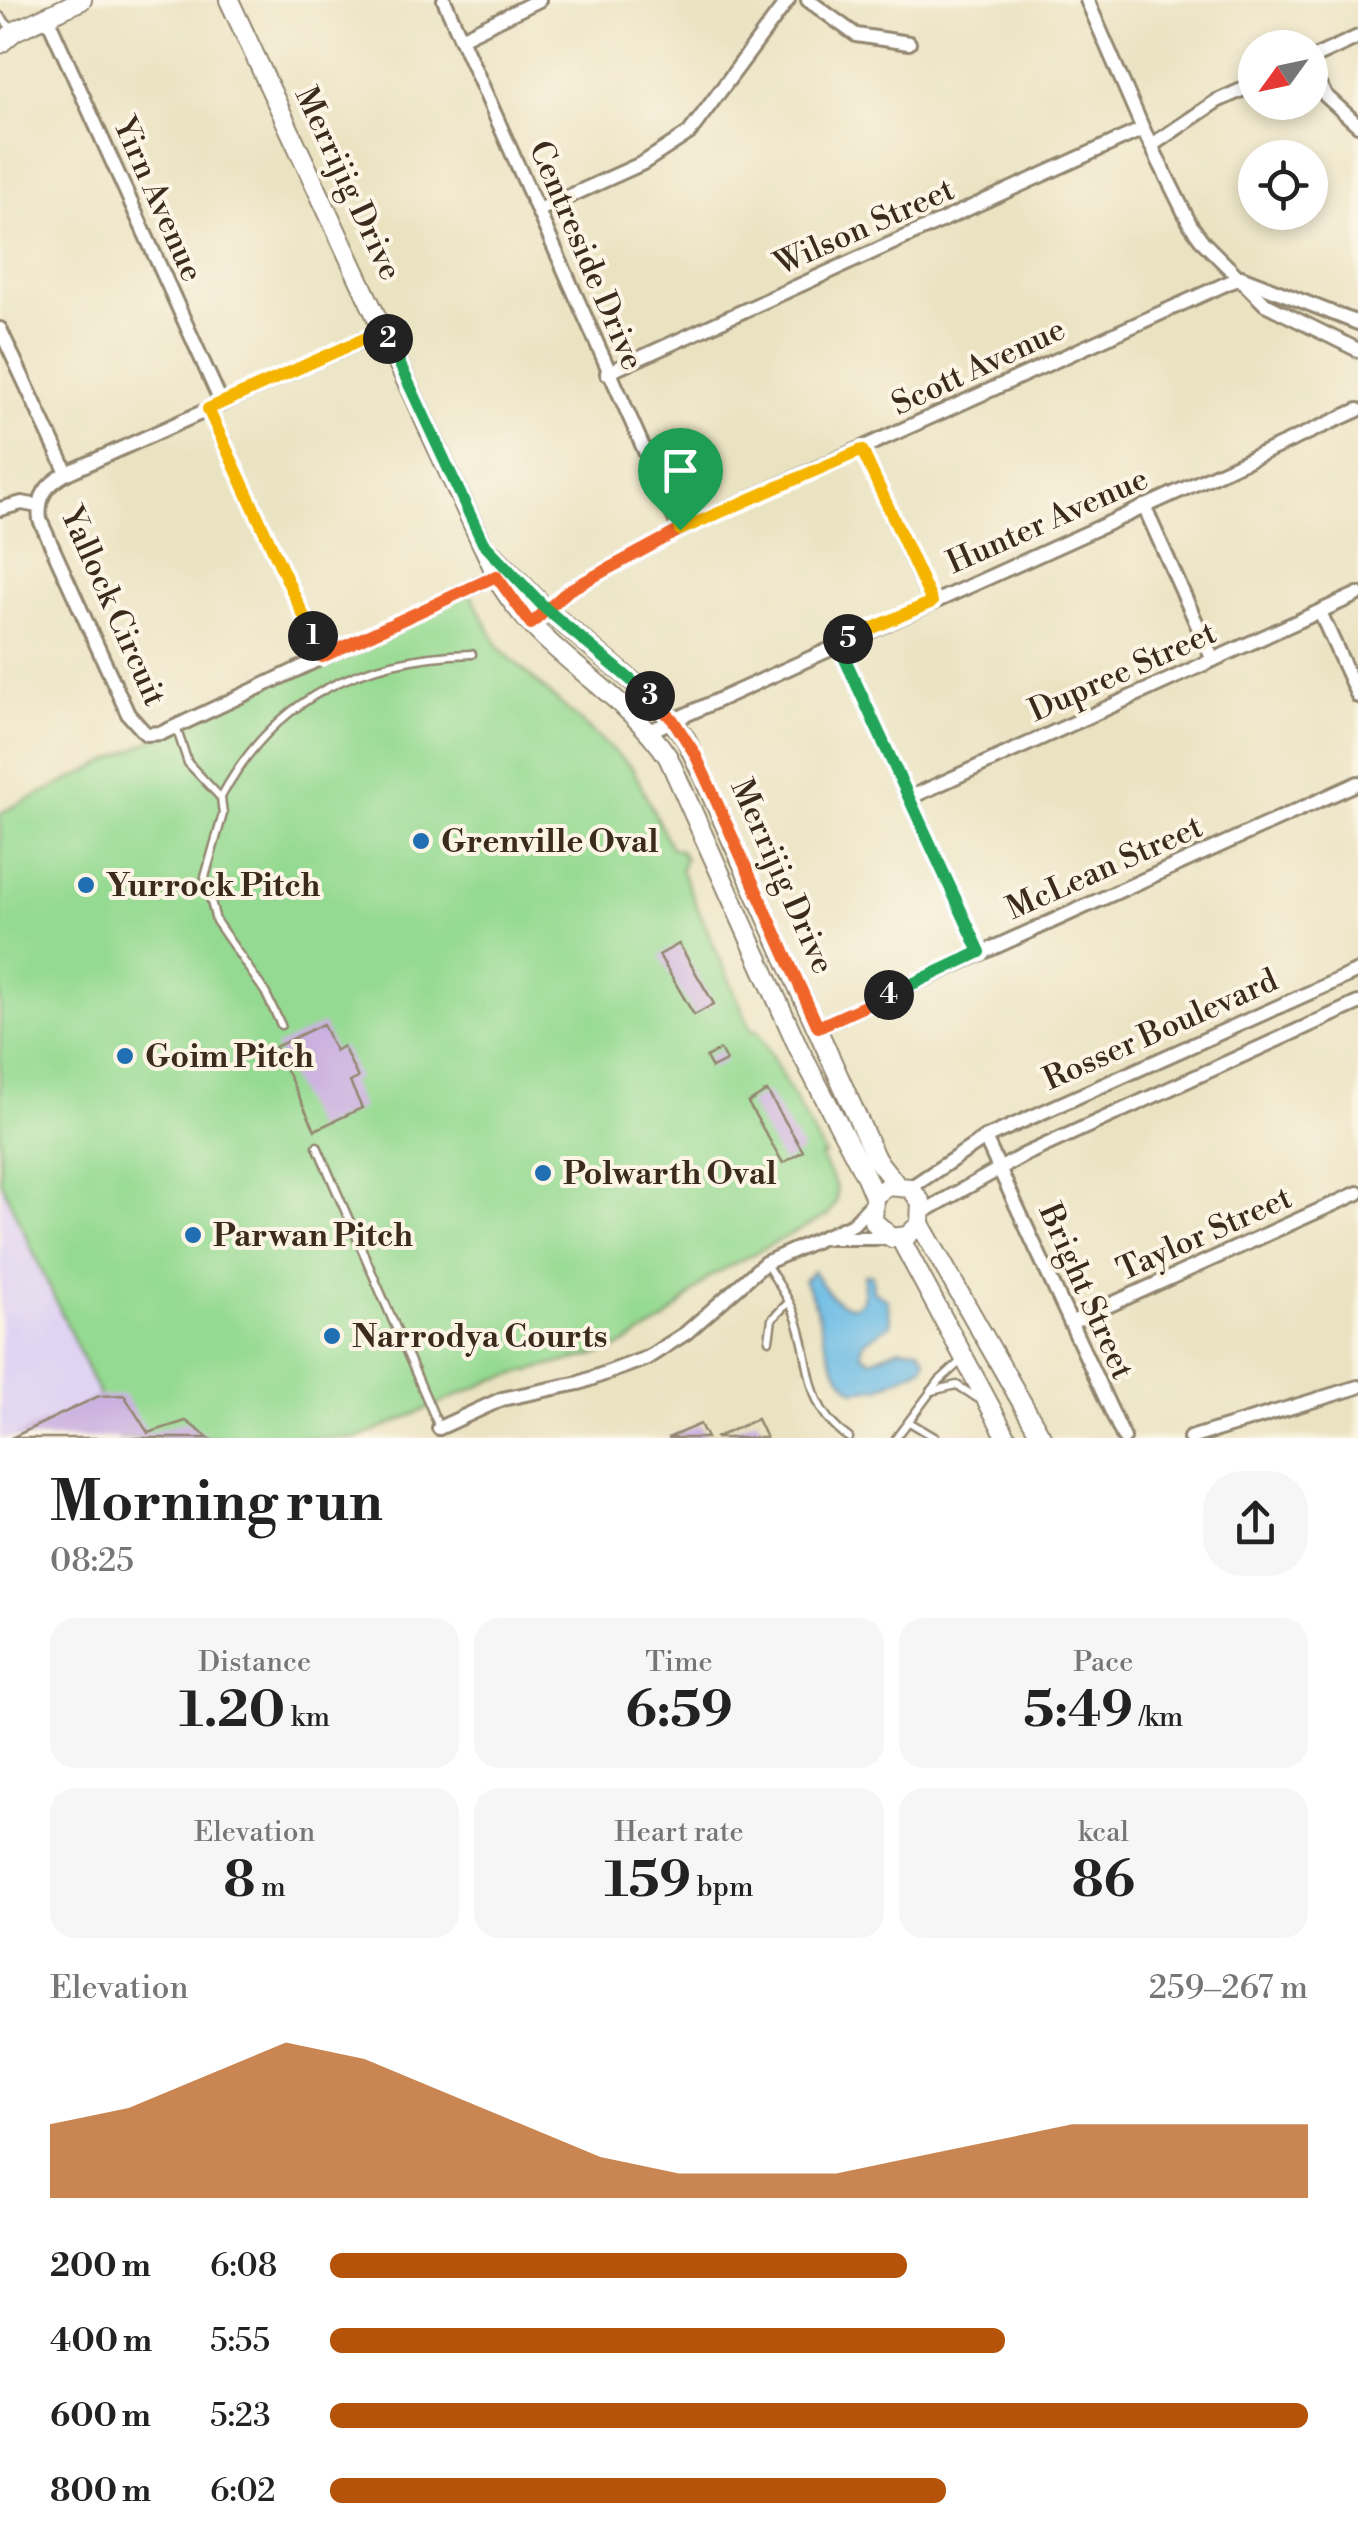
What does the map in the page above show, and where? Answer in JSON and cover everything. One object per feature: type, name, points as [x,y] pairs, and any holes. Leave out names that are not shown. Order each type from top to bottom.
[{"type":"street","points":[[0,44],[15,31],[82,0]]},
{"type":"street","name":"Centreside Drive","points":[[444,0],[680,530]]},
{"type":"street","points":[[462,38],[539,0]]},
{"type":"street","points":[[539,210],[643,164],[688,134],[788,0]]},
{"type":"street","points":[[808,0],[856,34],[909,44]]},
{"type":"street","points":[[1087,0],[1190,224],[1219,260],[1265,304],[1286,318],[1358,350]]},
{"type":"street","name":"Merrijig Drive","points":[[233,4],[496,576],[531,624],[650,730],[686,791],[799,1049],[873,1200],[873,1221],[896,1238],[965,1353],[1003,1438]]},
{"type":"street","name":"Yirn Avenue","points":[[47,17],[322,657]]},
{"type":"street","points":[[1328,51],[1358,37]]},
{"type":"street","points":[[1152,145],[1217,101],[1238,92]]},
{"type":"street","points":[[1328,98],[1358,125]]},
{"type":"street","name":"Wilson Street","points":[[607,373],[1144,129]]},
{"type":"street","points":[[1240,277],[1358,323]]},
{"type":"street","name":"Scott Avenue","points":[[531,624],[569,590],[680,530],[1240,277]]},
{"type":"street","points":[[0,330],[68,473]]},
{"type":"street","name":"Yallock Circuit","points":[[384,330],[68,473],[44,489],[38,506],[40,520],[136,727],[146,734],[176,726],[496,576]]},
{"type":"street","name":"Hunter Avenue","points":[[650,730],[1358,410]]},
{"type":"street","points":[[862,450],[932,602]]},
{"type":"street","points":[[0,509],[22,502],[38,506]]},
{"type":"street","points":[[1144,506],[1213,660]]},
{"type":"street","name":"Merrijig Drive","points":[[483,543],[546,609],[631,678],[673,720],[695,754],[876,1158],[903,1186],[922,1218],[1042,1438]]},
{"type":"street","name":"Dupree Street","points":[[909,798],[1358,594]]},
{"type":"street","points":[[1320,612],[1358,696]]},
{"type":"street","points":[[838,644],[980,952]]},
{"type":"street","name":"McLean Street","points":[[818,1027],[1358,783]]},
{"type":"street","name":"Rosser Boulevard","points":[[903,1186],[985,1138],[1358,971]]},
{"type":"street","name":"Rosser Boulevard","points":[[922,1218],[1000,1166],[1358,1003]]},
{"type":"street","points":[[985,1138],[1000,1166]]},
{"type":"street","name":"Bright Street","points":[[1000,1166],[1124,1438]]},
{"type":"street","points":[[440,1428],[502,1400],[580,1383],[647,1358],[686,1332],[765,1263],[852,1224],[873,1200],[903,1186]]},
{"type":"street","name":"Taylor Street","points":[[1072,1322],[1358,1193]]},
{"type":"street","points":[[821,1238],[896,1238],[922,1218]]},
{"type":"street","points":[[1190,1438],[1358,1388]]},
{"type":"lane","points":[[0,16],[15,31]]},
{"type":"lane","points":[[281,1025],[265,992],[225,938],[208,894],[207,860],[220,829],[220,798],[245,756],[267,730],[337,682],[411,657],[472,654]]},
{"type":"lane","points":[[176,726],[188,763],[220,798]]},
{"type":"lane","points":[[316,1146],[440,1428]]},
{"type":"lane","points":[[765,1263],[789,1302],[812,1393],[826,1418],[849,1438]]},
{"type":"lane","points":[[769,1340],[772,1318],[789,1302]]},
{"type":"lane","points":[[896,1438],[911,1423],[931,1391],[956,1369],[965,1353]]},
{"type":"lane","points":[[931,1391],[954,1385],[965,1387],[1003,1438]]},
{"type":"lane","points":[[911,1423],[936,1438]]},
{"type":"shaded area","points":[[0,1178],[99,1396],[11,1438],[0,1438]]},
{"type":"green space","points":[[468,589],[500,649],[633,769],[671,848],[680,850],[685,858],[681,870],[752,1032],[757,1030],[825,1155],[820,1156],[837,1189],[836,1202],[828,1215],[709,1277],[664,1321],[614,1350],[496,1379],[359,1438],[119,1438],[0,1180],[0,813]]},
{"type":"water","points":[[813,1271],[830,1295],[841,1303],[856,1306],[863,1300],[864,1275],[872,1275],[873,1291],[887,1299],[891,1324],[863,1343],[861,1354],[871,1360],[899,1348],[919,1349],[926,1360],[923,1367],[879,1388],[854,1391],[835,1367],[804,1281]]},
{"type":"building","points":[[679,944],[714,1004],[694,1015],[659,955]]},
{"type":"building","points":[[323,1024],[335,1051],[343,1046],[358,1078],[350,1082],[362,1108],[315,1130],[275,1047]]},
{"type":"building","points":[[720,1050],[726,1061],[712,1068],[706,1057]]},
{"type":"building","points":[[767,1091],[803,1151],[783,1163],[748,1103]]},
{"type":"building","points":[[124,1395],[148,1433],[186,1421],[209,1438],[11,1438],[99,1396]]},
{"type":"building","points":[[757,1419],[766,1438],[715,1438]]},
{"type":"building","points":[[700,1424],[707,1438],[668,1438]]},
{"type":"place","name":"Grenville Oval","points":[[421,841]]},
{"type":"place","name":"Yurrock Pitch","points":[[86,885]]},
{"type":"place","name":"Goim Pitch","points":[[125,1056]]},
{"type":"place","name":"Polwarth Oval","points":[[543,1173]]},
{"type":"place","name":"Parwan Pitch","points":[[193,1235]]},
{"type":"place","name":"Narrodya Courts","points":[[332,1336]]},
{"type":"route","points":[[680,530],[569,590],[546,609],[531,624],[496,576],[322,657],[208,409],[384,330],[483,543],[546,609],[656,701],[686,739],[818,1027],[980,952],[838,644],[932,602],[862,450],[680,530]]}]
